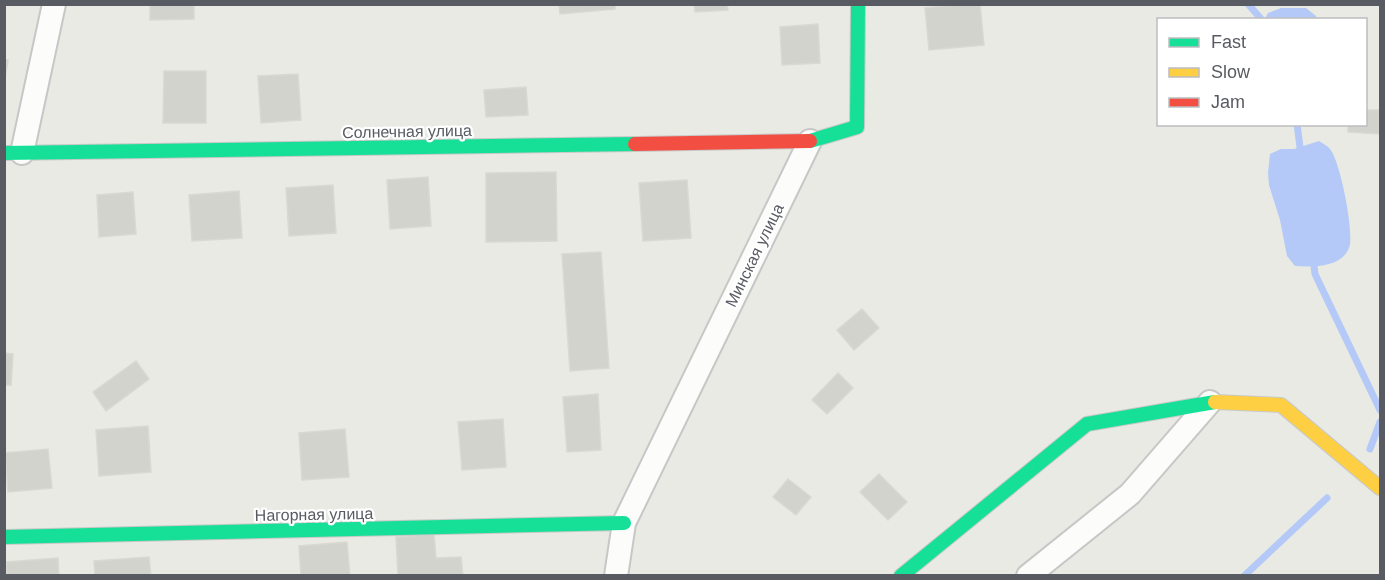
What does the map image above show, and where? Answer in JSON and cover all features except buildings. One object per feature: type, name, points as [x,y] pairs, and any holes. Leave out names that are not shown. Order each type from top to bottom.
[{"type":"street","points":[[13,153],[54,4]]},
{"type":"street","points":[[810,141],[856,127],[858,4]]},
{"type":"street","name":"Солнечная улица","points":[[13,153],[810,141]]},
{"type":"street","name":"Минская улица","points":[[616,576],[624,524],[810,141]]},
{"type":"street","points":[[901,576],[1087,424],[1210,402],[1281,405],[1380,488]]},
{"type":"street","points":[[1028,576],[1130,494],[1210,402]]},
{"type":"street","name":"Нагорная улица","points":[[4,537],[624,524]]},
{"type":"water","points":[[1281,8],[1306,8],[1317,18],[1266,18],[1268,13]]},
{"type":"water","points":[[1319,141],[1330,149],[1338,167],[1348,214],[1349,248],[1345,255],[1333,263],[1318,266],[1295,266],[1287,256],[1280,220],[1269,185],[1270,154],[1281,149],[1294,149]]},
{"type":"waterway","points":[[1248,4],[1260,18]]},
{"type":"waterway","points":[[1297,126],[1301,155]]},
{"type":"waterway","points":[[1313,258],[1315,274],[1380,410]]},
{"type":"waterway","points":[[1370,449],[1380,422]]},
{"type":"waterway","points":[[1244,576],[1327,498]]},
{"type":"traffic: fast","points":[[810,141],[857,127],[858,4]]},
{"type":"traffic: fast","points":[[4,153],[635,144]]},
{"type":"traffic: fast","points":[[901,576],[1087,424],[1215,402]]},
{"type":"traffic: fast","points":[[4,537],[624,523]]},
{"type":"traffic: slow","points":[[1215,402],[1281,405],[1380,488]]},
{"type":"traffic: jam","points":[[635,144],[810,141]]}]
